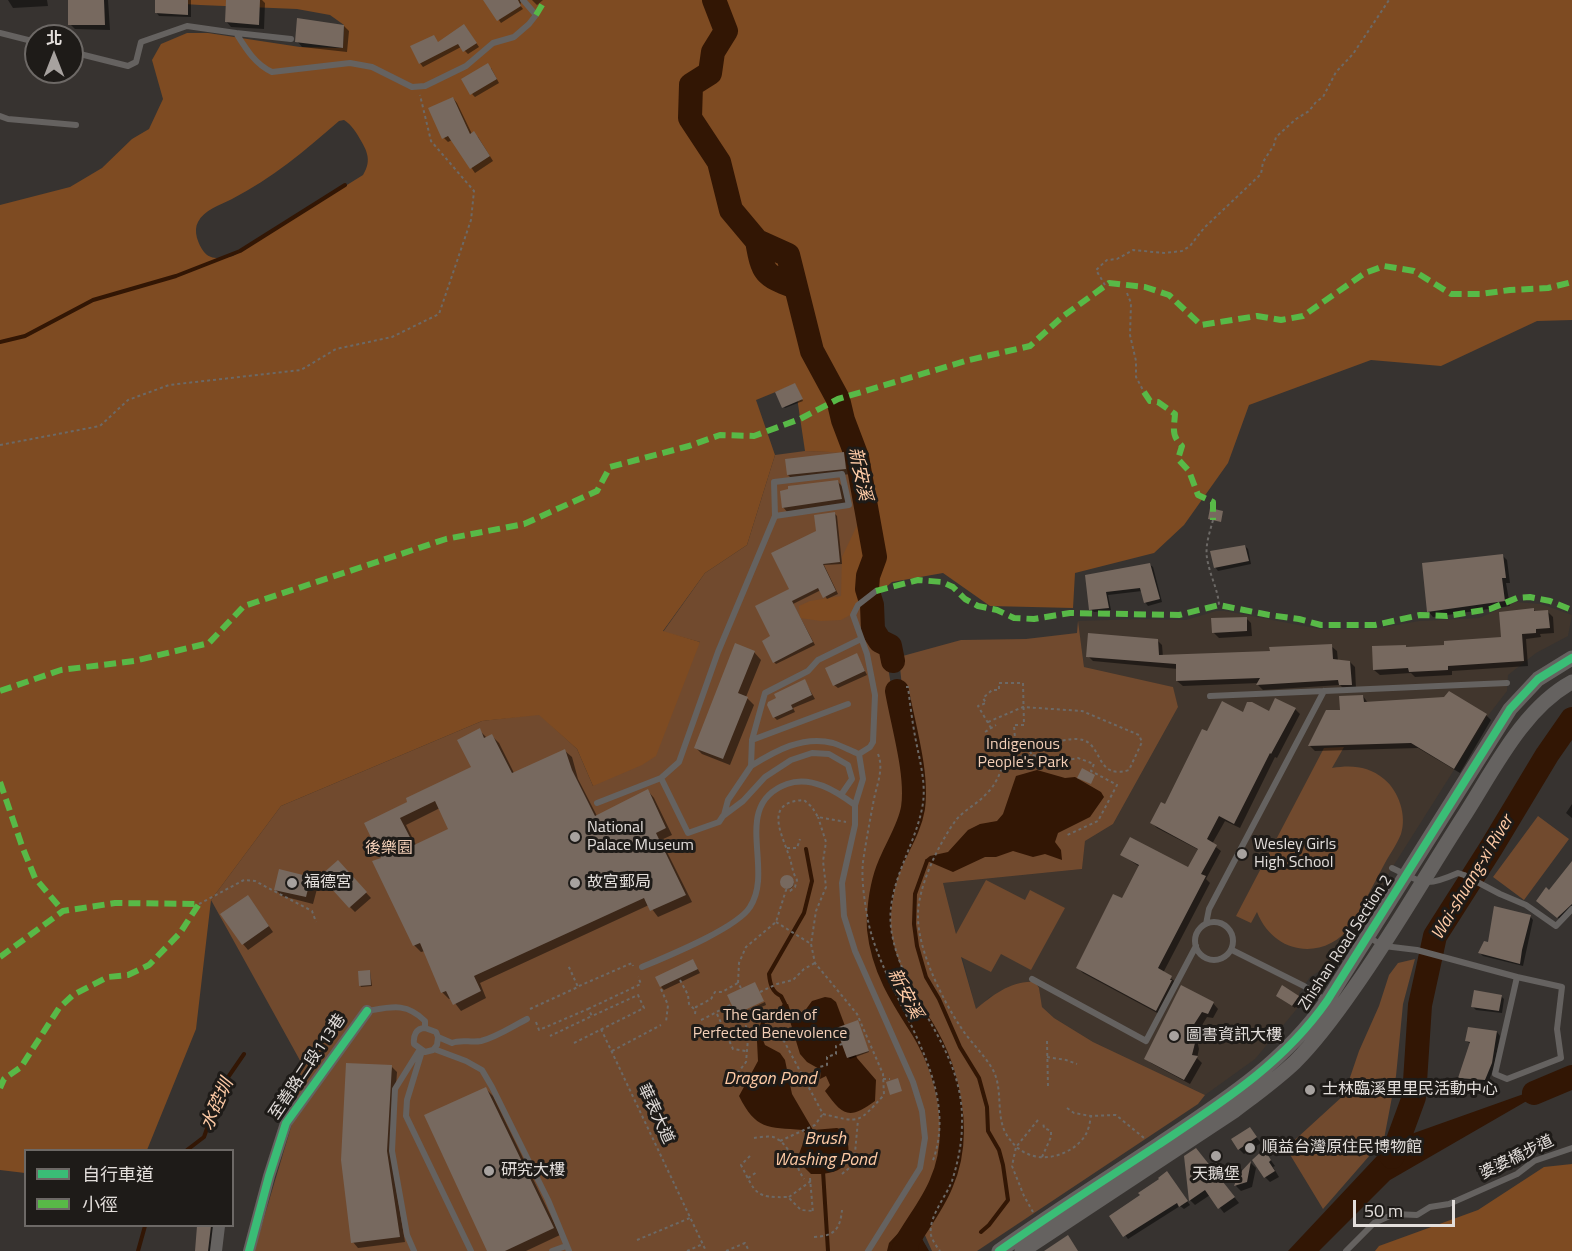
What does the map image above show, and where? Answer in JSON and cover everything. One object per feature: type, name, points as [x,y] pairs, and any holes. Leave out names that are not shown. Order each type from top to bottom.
[{"type":"street","name":"Zhishan Road Section 2","points":[[999,1251],[1021,1248],[1225,1117],[1265,1088],[1295,1062],[1333,1005],[1399,871],[1510,709],[1538,679],[1572,658]]},
{"type":"street","name":"Zhishan Road Section 2","points":[[1333,1005],[1384,946],[1421,883],[1515,736],[1538,707],[1572,682]]},
{"type":"street","name":"至善路二段113巷","points":[[249,1251],[286,1123],[367,1011]]},
{"type":"street","points":[[216,1251],[219,1227]]},
{"type":"lane","points":[[236,33],[251,56],[262,67],[272,72],[350,63],[372,67],[412,87],[418,87],[439,81],[466,66],[493,42],[514,37],[536,15],[523,0]]},
{"type":"lane","points":[[84,55],[128,66],[136,62],[141,42],[187,26],[291,39]]},
{"type":"lane","points":[[0,33],[24,39]]},
{"type":"lane","points":[[0,117],[76,125]]},
{"type":"lane","points":[[597,803],[661,778],[679,762],[718,652],[775,516],[774,482],[842,474],[849,505],[775,516]]},
{"type":"lane","points":[[859,754],[870,747],[873,742],[875,695],[867,654],[853,615],[856,607],[876,591]]},
{"type":"lane","points":[[751,766],[752,740],[765,693],[808,671],[818,660],[861,639]]},
{"type":"lane","points":[[1210,696],[1507,683]]},
{"type":"lane","points":[[1032,979],[1146,1041],[1196,946],[1197,934],[1206,924],[1209,909],[1324,691]]},
{"type":"lane","points":[[752,740],[848,704]]},
{"type":"lane","points":[[661,778],[688,833],[719,822],[728,800],[751,766],[775,751],[811,740],[833,743],[859,754]]},
{"type":"lane","points":[[723,816],[743,801],[765,777],[791,760],[812,753],[829,754],[848,765],[852,779],[841,795]]},
{"type":"lane","points":[[859,754],[863,778],[855,805],[855,825],[842,883],[844,916],[855,951],[913,1082],[922,1111],[924,1138],[920,1168],[868,1251]]},
{"type":"lane","points":[[642,967],[722,930],[739,920],[751,907],[757,891],[757,816],[764,800],[776,788],[796,781],[814,783],[841,795],[855,805]]},
{"type":"lane","points":[[1399,871],[1421,883],[1436,883],[1458,873],[1464,874],[1526,905],[1556,926],[1572,909]]},
{"type":"lane","points":[[1196,946],[1203,956],[1214,960],[1226,956],[1232,950],[1233,940],[1228,929],[1218,923],[1206,924]]},
{"type":"lane","points":[[1367,937],[1384,946],[1417,950],[1562,987],[1557,1029],[1561,1058],[1507,1079],[1495,1074],[1516,977]]},
{"type":"lane","points":[[1232,950],[1304,986],[1333,1005]]},
{"type":"lane","name":"至善路二段113巷","points":[[367,1011],[398,1006],[417,1013],[425,1021],[425,1028],[436,1032],[438,1037],[452,1043],[483,1041],[527,1019]]},
{"type":"lane","points":[[425,1028],[418,1030],[414,1038],[414,1044],[421,1050],[430,1052],[434,1049],[438,1037]]},
{"type":"lane","points":[[434,1049],[466,1061],[482,1070],[492,1087],[548,1200],[567,1248],[552,1251]]},
{"type":"lane","points":[[414,1251],[407,1235],[392,1151],[395,1089],[421,1050]]},
{"type":"lane","points":[[421,1050],[407,1100],[406,1116],[471,1251]]},
{"type":"lane","name":"婆婆橋步道","points":[[1346,1251],[1374,1223],[1394,1214],[1417,1215],[1430,1207],[1449,1204],[1517,1174],[1534,1161],[1572,1148]]},
{"type":"path","points":[[1105,285],[1095,270],[1107,260],[1117,259],[1133,250],[1164,253],[1182,251],[1190,246],[1204,228],[1260,174],[1263,162],[1274,145],[1276,136],[1309,111],[1323,97],[1336,72],[1345,64],[1389,0]]},
{"type":"path","points":[[0,445],[100,426],[128,400],[169,384],[301,370],[336,349],[392,337],[439,314],[471,220],[474,192],[431,141],[418,87]]},
{"type":"path","points":[[1126,293],[1131,303],[1130,335],[1136,361],[1136,377],[1144,392]]},
{"type":"path","points":[[1213,520],[1206,549],[1207,562],[1219,595],[1219,605]]},
{"type":"path","points":[[991,728],[978,706],[986,703],[983,698],[992,690],[999,690],[999,683],[1023,683],[1024,725],[1014,725],[1015,739],[1024,739],[1032,756]]},
{"type":"path","points":[[906,687],[908,687],[924,792],[920,819],[894,885],[891,901],[892,934],[908,980],[950,1058],[958,1081],[963,1110],[958,1162],[933,1223],[931,1237],[940,1251]]},
{"type":"path","points":[[988,722],[1023,707],[1083,711],[1139,735],[1142,742],[1129,770],[1120,773],[1104,766],[1090,742],[1080,739],[1028,748]]},
{"type":"path","points":[[985,732],[996,725]]},
{"type":"path","points":[[870,747],[876,750],[881,760],[863,864],[868,922],[879,958],[918,1042],[938,1098],[941,1125],[931,1166]]},
{"type":"path","points":[[1065,836],[1098,821],[1117,785],[1091,771],[1094,764],[1078,758],[1054,763],[1044,755],[1006,757],[988,793],[965,810],[956,820],[940,848],[920,896],[918,918],[922,942],[933,973],[958,1024],[994,1072],[1001,1120],[1005,1133],[1016,1147],[1029,1155],[1042,1157],[1060,1154],[1076,1147],[1087,1132],[1091,1116]]},
{"type":"path","points":[[741,988],[738,983],[739,963],[746,947],[776,922],[786,890],[790,891],[795,887],[797,880],[778,828],[778,814],[784,806],[804,800],[818,817],[826,842],[823,861],[826,887],[816,911],[811,944],[815,963],[857,1014],[883,1074],[884,1095],[864,1117],[858,1120],[847,1120],[823,1114],[784,1041],[774,1036],[747,1039]]},
{"type":"path","points":[[818,817],[851,823]]},
{"type":"path","points":[[787,848],[797,848],[800,839]]},
{"type":"path","points":[[199,904],[244,880],[255,881],[312,911],[316,922]]},
{"type":"path","points":[[776,922],[811,944]]},
{"type":"path","points":[[531,1012],[530,1009],[632,963],[641,984],[540,1030],[535,1021]]},
{"type":"path","points":[[760,992],[793,980],[804,969],[815,963]]},
{"type":"path","points":[[568,965],[578,987]]},
{"type":"path","points":[[680,980],[688,995],[689,1004],[695,1012],[696,1007],[711,999],[715,992],[722,992],[738,983]]},
{"type":"path","points":[[661,990],[668,1005],[666,1022]]},
{"type":"path","points":[[550,1036],[638,995],[644,1008],[574,1043]]},
{"type":"path","points":[[701,1020],[717,1014],[732,1004]]},
{"type":"path","points":[[734,1078],[746,1062],[746,1026],[752,1012],[750,1008]]},
{"type":"path","points":[[588,1009],[592,1016]]},
{"type":"path","points":[[717,1014],[733,1049],[746,1051]]},
{"type":"path","points":[[612,1051],[661,1025]]},
{"type":"path","points":[[1047,1041],[1048,1087]]},
{"type":"path","points":[[804,1079],[818,1075],[819,1067],[827,1065],[827,1057],[836,1054],[836,1047],[842,1044]]},
{"type":"path","points":[[1047,1057],[1077,1064]]},
{"type":"path","points":[[883,1079],[890,1079]]},
{"type":"path","points":[[1067,1108],[1074,1113],[1091,1116],[1116,1115],[1144,1138]]},
{"type":"path","points":[[780,1141],[814,1125],[823,1114]]},
{"type":"path","points":[[842,1174],[854,1164],[858,1120]]},
{"type":"path","points":[[1033,1212],[1012,1166],[1016,1147],[1038,1120]]},
{"type":"path","points":[[1042,1157],[1051,1137],[1051,1131],[1044,1128],[1043,1122]]},
{"type":"path","points":[[754,1138],[773,1137],[780,1141],[793,1156],[804,1179]]},
{"type":"path","points":[[750,1156],[741,1166],[754,1190],[767,1197],[788,1197],[810,1180],[813,1212],[801,1210],[788,1197]]},
{"type":"path","points":[[748,1178],[757,1172]]},
{"type":"path","points":[[814,1237],[829,1235],[836,1230],[841,1221],[842,1210]]},
{"type":"path","points":[[637,1240],[691,1217]]},
{"type":"path","points":[[726,1251],[745,1243],[749,1251]]},
{"type":"path","points":[[687,1251],[704,1244]]},
{"type":"shaded area","points":[[158,0],[1572,0],[1572,320],[1537,321],[1441,366],[1371,360],[1249,405],[1228,463],[1184,525],[1154,553],[1075,573],[1073,608],[990,606],[943,573],[892,582],[861,609],[841,620],[821,621],[800,618],[799,606],[810,601],[841,596],[842,557],[862,515],[853,453],[805,451],[795,384],[756,400],[775,455],[747,545],[705,573],[663,631],[700,642],[656,756],[642,765],[593,786],[577,749],[539,715],[482,721],[281,806],[211,900],[196,1029],[147,1149],[24,1149],[24,1173],[0,1170],[0,205],[70,187],[102,168],[132,139],[149,129],[163,99],[152,60],[161,44],[187,33],[208,33],[300,47],[343,48],[344,25],[330,15],[297,9],[200,5]],"holes":[[[344,120],[351,126],[367,154],[368,164],[363,175],[233,256],[214,258],[204,252],[196,233],[198,222],[204,214],[274,173],[339,121]]]},
{"type":"shaded area","name":"Wesley Girls High School","points":[[1516,602],[1541,604],[1572,615],[1568,636],[1536,653],[1508,675],[1507,691],[1490,713],[1392,868],[1367,915],[1331,964],[1310,977],[1299,993],[1300,1005],[1255,1059],[1205,1095],[1093,1042],[1054,1018],[1042,1007],[1039,988],[991,996],[976,1010],[943,883],[1082,869],[1085,841],[1113,824],[1178,707],[1172,687],[1084,667],[1078,621],[1186,620],[1216,611],[1225,611],[1320,629],[1374,629],[1419,621],[1479,618]]},
{"type":"shaded area","points":[[1572,1164],[1572,1251],[1375,1251],[1379,1246],[1478,1210],[1544,1167]]},
{"type":"green space","name":"National Palace Museum","points":[[805,451],[853,452],[862,515],[863,610],[871,644],[886,655],[905,770],[904,805],[880,868],[872,919],[896,988],[925,1049],[945,1106],[943,1160],[919,1207],[892,1251],[254,1251],[291,1127],[302,1064],[211,900],[281,806],[482,721],[539,714],[577,749],[593,786],[700,642],[663,632],[705,573],[747,545],[775,455]]},
{"type":"green space","name":"Indigenous People's Park","points":[[1078,621],[1084,667],[1173,687],[1178,707],[1113,824],[1085,841],[1082,869],[943,883],[956,934],[986,880],[1025,900],[1030,890],[1065,908],[1031,970],[1001,954],[991,972],[961,957],[976,1009],[1011,986],[1018,983],[1035,982],[1039,988],[1042,1007],[1054,1018],[1093,1042],[1205,1095],[1198,1104],[977,1251],[932,1251],[924,1233],[953,1172],[962,1128],[956,1080],[901,976],[886,928],[888,894],[897,864],[918,815],[919,780],[904,707],[899,657],[961,640],[1026,639],[1077,633]]},
{"type":"green space","points":[[1344,747],[1332,768],[1360,768],[1372,771],[1384,779],[1398,797],[1403,819],[1401,834],[1352,925],[1341,937],[1328,945],[1314,948],[1287,945],[1265,926],[1257,912],[1251,923],[1236,916],[1324,748]]},
{"type":"green space","points":[[1538,816],[1569,839],[1524,900],[1493,877]]},
{"type":"green space","points":[[1415,959],[1403,1004],[1396,1076],[1384,1139],[1323,1209],[1286,1148],[1344,1095],[1389,975],[1398,963]]},
{"type":"water","points":[[1037,770],[1065,778],[1075,777],[1101,792],[1104,797],[1090,817],[1058,833],[1055,842],[1061,850],[1062,860],[1045,854],[1033,857],[1013,851],[996,857],[985,857],[953,872],[925,860],[930,856],[948,852],[968,830],[980,824],[997,821],[1003,814],[1016,776]]},
{"type":"water","points":[[825,997],[836,1002],[857,1058],[876,1080],[875,1101],[852,1113],[837,1106],[825,1091],[830,1085],[826,1076],[820,1079],[821,1070],[807,1062],[800,1054],[790,1021],[786,1019],[782,1005],[788,1004],[791,1013],[804,1012],[812,1001]]},
{"type":"water","name":"Dragon Pond","points":[[763,1040],[765,1045],[780,1053],[785,1060],[792,1094],[813,1130],[837,1128],[845,1131],[849,1152],[844,1165],[839,1170],[811,1174],[800,1163],[799,1154],[806,1135],[803,1130],[764,1125],[757,1121],[745,1107],[739,1096],[758,1061],[757,1041]]},
{"type":"water","points":[[1563,1080],[1390,1180],[1319,1251],[1288,1251],[1378,1155],[1400,1138]]},
{"type":"water","points":[[915,1215],[925,1219],[921,1237],[929,1251],[887,1251],[889,1243]]},
{"type":"building","points":[[68,0],[104,0],[105,25],[68,24]]},
{"type":"building","points":[[155,0],[188,0],[188,15],[155,13]]},
{"type":"building","points":[[226,0],[260,0],[259,25],[225,22]]},
{"type":"building","points":[[483,0],[518,0],[521,6],[497,21]]},
{"type":"building","points":[[297,18],[344,25],[343,48],[295,42]]},
{"type":"building","points":[[464,24],[477,43],[463,52],[458,44],[419,64],[410,46],[434,35],[438,42]]},
{"type":"building","points":[[488,63],[497,79],[470,95],[461,79]]},
{"type":"building","points":[[453,97],[470,134],[474,131],[490,156],[470,169],[448,136],[442,139],[428,108]]},
{"type":"building","points":[[795,383],[803,399],[782,408],[775,392]]},
{"type":"building","points":[[844,452],[846,469],[787,475],[785,459]]},
{"type":"building","points":[[838,480],[842,499],[782,508],[780,491],[788,489],[788,486]]},
{"type":"building","points":[[1210,508],[1223,511],[1221,522],[1208,519]]},
{"type":"building","points":[[835,512],[840,562],[823,564],[836,591],[823,598],[818,588],[792,601],[813,642],[773,663],[762,641],[770,636],[755,606],[789,589],[771,553],[816,531],[814,515]]},
{"type":"building","points":[[1245,545],[1249,561],[1214,568],[1210,551]]},
{"type":"building","points":[[1503,554],[1506,578],[1502,578],[1505,601],[1427,612],[1422,563]]},
{"type":"building","points":[[1150,563],[1160,599],[1144,603],[1140,588],[1106,592],[1109,608],[1089,610],[1085,575]]},
{"type":"building","points":[[1534,608],[1534,611],[1548,610],[1550,628],[1536,629],[1536,633],[1522,634],[1524,661],[1448,666],[1448,670],[1409,672],[1408,668],[1373,670],[1372,646],[1444,645],[1444,641],[1501,637],[1499,612]]},
{"type":"building","points":[[1247,617],[1247,631],[1212,633],[1211,618]]},
{"type":"building","points":[[1088,633],[1158,639],[1159,655],[1270,651],[1269,647],[1332,644],[1333,659],[1350,661],[1352,685],[1339,685],[1338,680],[1256,685],[1260,678],[1176,681],[1176,664],[1086,657]]},
{"type":"building","points":[[735,643],[755,651],[738,693],[748,697],[723,759],[694,748]]},
{"type":"building","points":[[857,653],[865,671],[833,686],[825,668]]},
{"type":"building","points":[[805,679],[812,695],[791,705],[793,709],[773,718],[767,705],[776,698],[774,694]]},
{"type":"building","points":[[1449,691],[1487,714],[1454,769],[1411,743],[1308,746],[1326,710],[1340,710],[1339,696],[1363,695],[1364,702],[1444,697]]},
{"type":"building","points":[[1275,698],[1296,708],[1234,824],[1219,816],[1207,839],[1217,845],[1201,874],[1206,876],[1158,968],[1172,976],[1170,980],[1172,980],[1156,1011],[1076,968],[1113,894],[1122,898],[1139,865],[1120,855],[1130,837],[1188,867],[1198,849],[1150,823],[1161,802],[1165,804],[1202,729],[1207,731],[1222,701],[1243,712],[1247,702],[1252,702],[1269,711]]},
{"type":"building","points":[[480,728],[484,738],[492,734],[512,773],[565,749],[572,770],[595,816],[648,789],[666,828],[656,833],[686,895],[650,911],[644,898],[474,976],[481,991],[453,1005],[446,991],[441,993],[420,943],[413,946],[372,861],[381,858],[364,823],[407,802],[406,798],[471,767],[457,740]],"holes":[[[435,801],[448,829],[414,845],[400,818]]]},
{"type":"building","points":[[1082,768],[1095,775],[1091,784],[1077,778]]},
{"type":"building","points":[[338,860],[367,892],[349,908],[320,876]]},
{"type":"building","points":[[1572,861],[1572,904],[1557,918],[1536,901],[1546,887],[1549,890]]},
{"type":"building","name":"福德宮","points":[[279,869],[311,877],[306,897],[274,890]]},
{"type":"building","points":[[787,875],[792,877],[794,882],[792,887],[787,889],[782,887],[780,882],[782,877]]},
{"type":"building","points":[[248,895],[269,926],[242,945],[220,914]]},
{"type":"building","points":[[1494,906],[1531,915],[1520,964],[1478,953],[1484,941],[1488,942]]},
{"type":"building","points":[[693,959],[698,969],[660,987],[655,977]]},
{"type":"building","points":[[370,970],[371,985],[359,986],[358,971]]},
{"type":"building","points":[[755,982],[764,1001],[736,1014],[727,995]]},
{"type":"building","name":"圖書資訊大樓","points":[[1181,985],[1214,1002],[1208,1014],[1202,1012],[1191,1029],[1195,1043],[1192,1055],[1198,1056],[1184,1080],[1144,1059]]},
{"type":"building","points":[[1282,985],[1299,996],[1292,1006],[1276,996]]},
{"type":"building","points":[[1474,990],[1502,995],[1499,1011],[1471,1007]]},
{"type":"building","points":[[858,1020],[869,1051],[847,1058],[836,1028]]},
{"type":"building","points":[[1468,1027],[1497,1031],[1492,1063],[1485,1080],[1458,1078],[1470,1042],[1465,1041]]},
{"type":"building","points":[[346,1063],[392,1065],[387,1151],[400,1237],[351,1243],[341,1160]]},
{"type":"building","points":[[898,1078],[902,1091],[890,1095],[886,1082]]},
{"type":"building","name":"研究大樓","points":[[486,1087],[554,1228],[505,1251],[487,1251],[424,1115]]},
{"type":"building","points":[[1250,1127],[1257,1137],[1238,1150],[1231,1139]]},
{"type":"building","points":[[1196,1148],[1235,1197],[1218,1209],[1205,1190],[1189,1201],[1184,1156]]},
{"type":"building","points":[[1264,1149],[1275,1171],[1264,1178],[1252,1160]]},
{"type":"building","points":[[1251,1161],[1247,1182],[1234,1186],[1238,1175]]},
{"type":"building","points":[[1167,1171],[1188,1201],[1179,1207],[1177,1203],[1123,1237],[1109,1216],[1140,1195],[1138,1193]]},
{"type":"building","points":[[197,1227],[211,1227],[208,1251],[195,1251]]},
{"type":"building","points":[[1068,1235],[1078,1251],[1044,1251]]},
{"type":"waterway","name":"新安溪","points":[[714,0],[726,31],[713,52],[710,73],[691,85],[690,118],[719,162],[731,210],[757,241],[788,255],[812,351],[838,399],[857,457],[875,557],[868,576],[867,589],[872,605],[873,630],[880,641],[890,646],[893,661]]},
{"type":"waterway","points":[[0,342],[25,336],[93,300],[176,276],[240,251],[345,185]]},
{"type":"waterway","name":"新安溪","points":[[757,241],[763,267],[767,272],[795,287]]},
{"type":"waterway","name":"新安溪","points":[[897,691],[912,765],[914,795],[911,817],[884,881],[879,909],[879,929],[881,943],[894,982],[922,1028],[939,1064],[946,1084],[952,1125],[948,1165],[933,1200],[904,1247],[907,1251]]},
{"type":"waterway","name":"Wai-shuang-xi River","points":[[1392,1157],[1414,1097],[1420,1005],[1435,936],[1547,755],[1572,719]]},
{"type":"waterway","points":[[761,1045],[759,1040],[763,1022],[782,1009],[785,1004],[772,987],[769,974],[804,913],[812,881],[806,849]]},
{"type":"waterway","points":[[927,861],[915,894],[914,924],[917,946],[926,977],[939,999],[960,1047],[979,1078],[987,1107],[988,1131],[999,1150],[1003,1165],[1008,1200],[981,1232]]},
{"type":"waterway","name":"水硿圳","points":[[188,1149],[204,1137],[222,1086],[244,1054]]},
{"type":"waterway","points":[[1534,1093],[1572,1077]]},
{"type":"waterway","name":"Brush Washing Pond","points":[[823,1171],[828,1251]]},
{"type":"waterway","name":"水硿圳","points":[[138,1251],[145,1227]]},
{"type":"marked path","points":[[536,15],[545,0]]},
{"type":"marked path","points":[[0,691],[61,670],[134,661],[209,643],[244,606],[446,539],[524,524],[597,491],[610,467],[689,446],[720,435],[754,436],[800,419],[838,399],[969,360],[1030,346],[1062,317],[1109,283],[1145,287],[1169,295],[1201,325],[1257,316],[1281,320],[1303,316],[1365,273],[1384,266],[1414,271],[1451,294],[1548,288],[1572,282]]},
{"type":"marked path","points":[[1144,392],[1150,401],[1158,402],[1175,414],[1175,435],[1182,446],[1178,459],[1189,471],[1198,495],[1213,502],[1213,520]]},
{"type":"marked path","points":[[876,591],[918,580],[942,582],[953,587],[965,599],[978,606],[997,610],[1014,618],[1034,619],[1070,613],[1179,615],[1219,605],[1321,625],[1375,625],[1420,615],[1447,616],[1490,609],[1517,598],[1530,597],[1550,601],[1572,610]]},
{"type":"marked path","points":[[0,782],[35,878],[63,911]]},
{"type":"marked path","points":[[0,957],[63,911],[115,903],[199,904],[180,933],[149,965],[128,975],[108,977],[73,995],[59,1008],[21,1067],[4,1079],[0,1088]]},
{"type":"cycle path","points":[[999,1251],[1228,1098],[1291,1044],[1327,1001],[1510,709],[1538,679],[1572,658]]},
{"type":"cycle path","points":[[249,1251],[286,1123],[367,1011]]},
{"type":"place","name":"National Palace Museum","points":[[575,837]]},
{"type":"place","name":"Wesley Girls High School","points":[[1242,854]]},
{"type":"place","name":"福德宮","points":[[292,883]]},
{"type":"place","name":"故宮郵局","points":[[575,883]]},
{"type":"place","name":"圖書資訊大樓","points":[[1174,1036]]},
{"type":"place","name":"士林臨溪里里民活動中心","points":[[1310,1090]]},
{"type":"place","name":"順益台灣原住民博物館","points":[[1250,1148]]},
{"type":"place","name":"天鵝堡","points":[[1216,1156]]},
{"type":"place","name":"研究大樓","points":[[489,1171]]},
{"type":"park label","name":"後樂園","points":[[389,849]]},
{"type":"park label","name":"The Garden of Perfected Benevolence","points":[[770,1025]]}]
